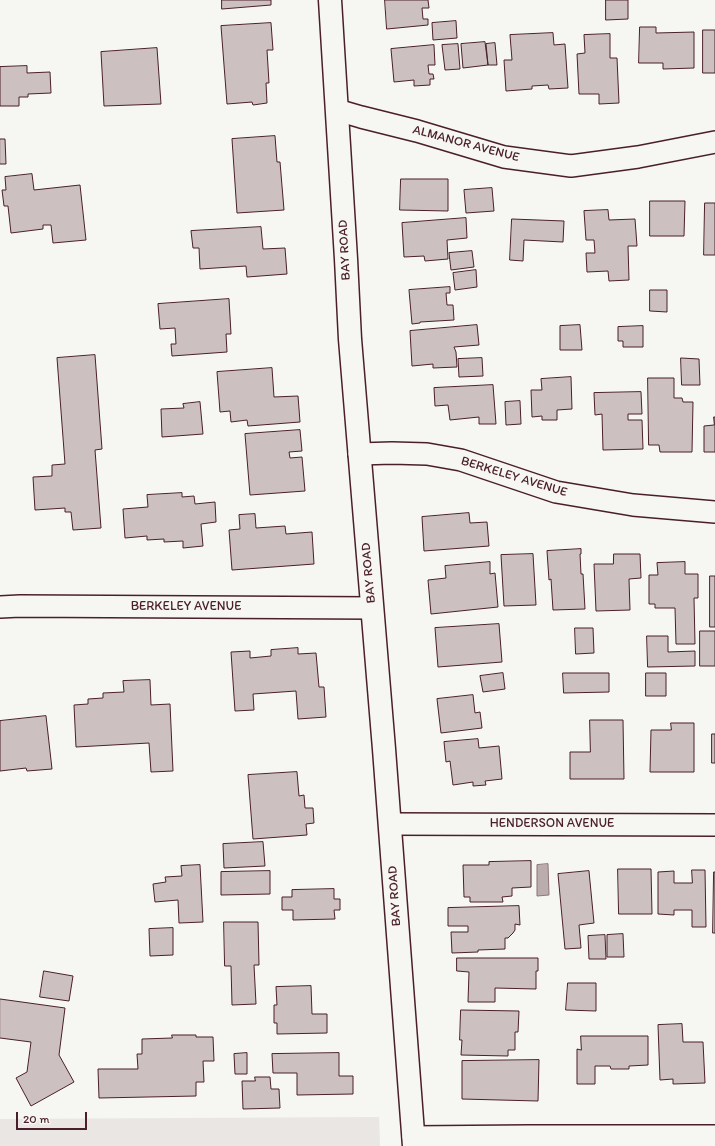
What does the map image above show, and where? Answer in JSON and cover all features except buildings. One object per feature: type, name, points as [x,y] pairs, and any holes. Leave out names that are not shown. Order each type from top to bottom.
[{"type":"street","name":"BAY ROAD","points":[[330,0],[350,339],[390,824],[413,1141]]},
{"type":"street","name":"ALMANOR AVENUE","points":[[337,110],[361,118],[417,131],[504,157],[571,166],[638,157],[715,142]]},
{"type":"street","name":"BERKELEY AVENUE","points":[[360,454],[427,454],[461,460],[556,492],[633,505],[715,512]]},
{"type":"street","name":"BERKELEY AVENUE","points":[[0,607],[372,608]]},
{"type":"street","name":"HENDERSON AVENUE","points":[[390,824],[715,825]]},
{"type":"street","points":[[413,1141],[521,1136],[715,1136]]},
{"type":"shaded area","points":[[548,864],[549,895],[537,896],[537,865]]},
{"type":"shaded area","points":[[379,1117],[380,1146],[0,1146],[0,1119]]}]
